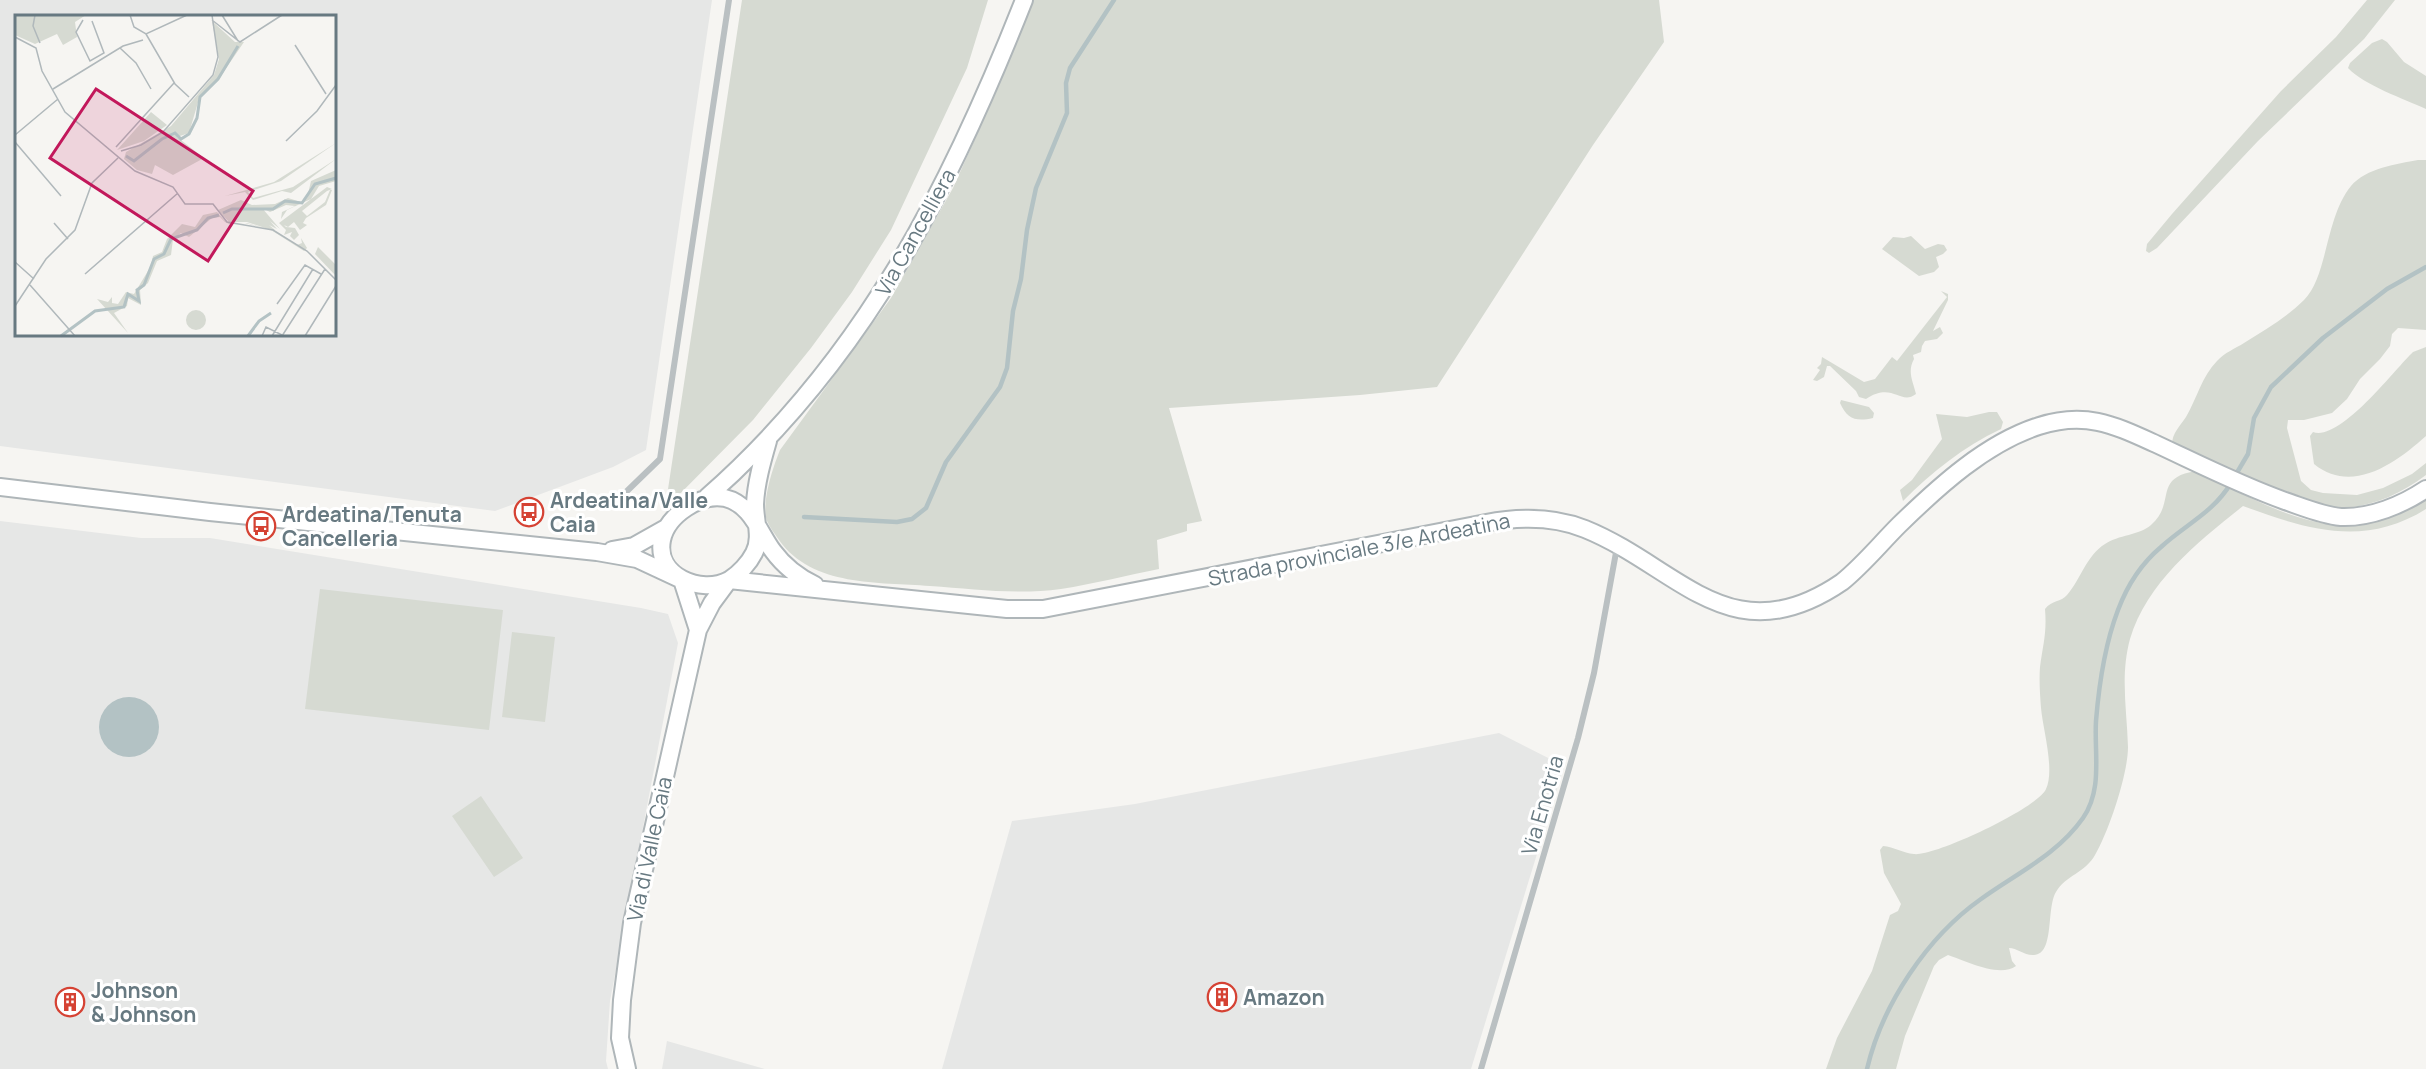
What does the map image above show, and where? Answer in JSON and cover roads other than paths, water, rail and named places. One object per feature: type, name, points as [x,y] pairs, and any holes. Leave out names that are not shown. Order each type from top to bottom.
[{"type":"main road","name":"Via Cancelliera","points":[[707,497],[768,441],[866,319],[898,267],[967,134],[994,77],[1024,0]]},
{"type":"main road","name":"Strada provinciale 3/e Ardeatina","points":[[729,580],[1007,609],[1043,609],[1518,518],[1575,526],[1617,547],[1711,601],[1748,611],[1774,611],[1803,603],[1834,587],[1855,572],[1898,526],[1951,478],[1998,445],[2037,426],[2067,420],[2097,420],[2115,426],[2250,489],[2308,509],[2342,517],[2383,510],[2406,501],[2426,489]]},
{"type":"main road","name":"Via Cancelliera","points":[[757,524],[755,504],[768,441]]},
{"type":"main road","points":[[0,488],[597,552],[637,559],[682,580],[705,585],[729,580],[744,567],[754,553],[758,541],[757,524]]},
{"type":"main road","points":[[597,552],[634,546],[666,528],[682,512],[707,497],[722,498],[740,505],[757,524],[782,562],[797,575],[823,588]]},
{"type":"main road","points":[[666,528],[661,543],[662,555],[667,566],[682,580],[698,630]]},
{"type":"main road","name":"Via di Valle Caia","points":[[627,1069],[620,1038],[624,976],[632,923],[698,630],[729,580]]},
{"type":"street","points":[[626,492],[660,459],[729,0]]},
{"type":"street","name":"Via Enotria","points":[[1481,1069],[1578,738],[1594,673],[1617,547]]},
{"type":"waterway","points":[[804,517],[897,522],[912,519],[926,508],[946,462],[1000,387],[1007,368],[1013,311],[1021,279],[1027,230],[1036,188],[1067,113],[1066,83],[1070,68],[1114,0]]},
{"type":"waterway","points":[[2235,476],[2248,454],[2254,418],[2271,387],[2323,338],[2387,289],[2426,267]]},
{"type":"waterway","points":[[1867,1069],[1874,1045],[1895,997],[1925,953],[1961,915],[2049,853],[2073,831],[2083,818],[2089,807],[2095,783],[2096,721],[2103,664],[2113,623],[2122,601],[2136,576],[2154,553],[2208,510],[2231,483]]},
{"type":"place","name":"Ardeatina/Valle Caia","points":[[529,512]]},
{"type":"place","name":"Ardeatina/Tenuta Cancelleria","points":[[261,526]]},
{"type":"place","name":"Amazon","points":[[1222,997]]},
{"type":"place","name":"Johnson & Johnson","points":[[70,1002]]}]
